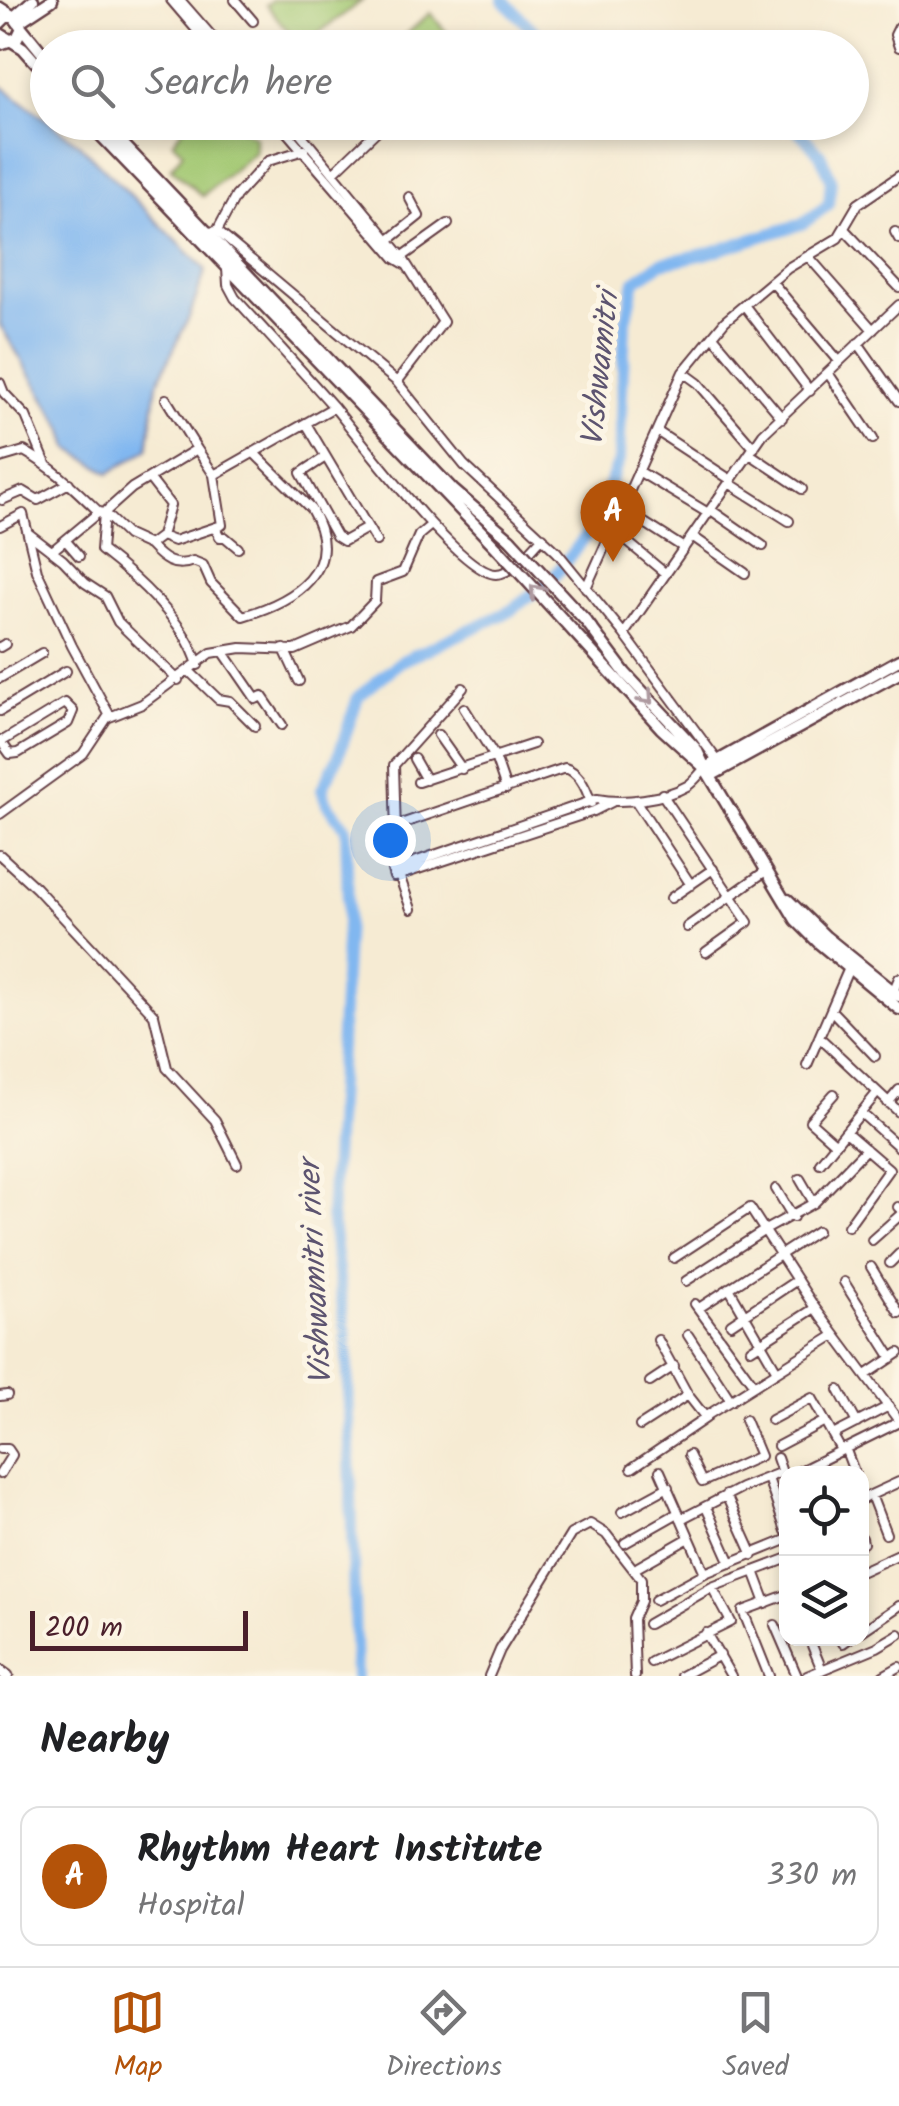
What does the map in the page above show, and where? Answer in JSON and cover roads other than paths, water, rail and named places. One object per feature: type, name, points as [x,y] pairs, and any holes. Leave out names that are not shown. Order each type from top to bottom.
[{"type":"main road","points":[[3,39],[17,38],[19,22],[33,0]]},
{"type":"main road","points":[[19,22],[52,0]]},
{"type":"main road","points":[[0,8],[30,36]]},
{"type":"main road","points":[[0,23],[6,17],[19,22]]},
{"type":"main road","points":[[3,39],[30,56]]},
{"type":"main road","points":[[112,140],[227,267],[498,549],[661,728],[707,772]]},
{"type":"main road","points":[[114,140],[212,232],[453,490],[510,539],[586,622],[642,692],[696,749],[796,920],[899,1008]]},
{"type":"main road","points":[[707,772],[899,660]]},
{"type":"main road","points":[[719,764],[899,673]]},
{"type":"main road","points":[[780,892],[826,937],[896,994]]},
{"type":"main road","points":[[0,1672],[7,1676]]},
{"type":"street","points":[[171,0],[201,30]]},
{"type":"street","points":[[180,0],[202,30]]},
{"type":"street","points":[[235,0],[253,21]]},
{"type":"street","points":[[899,27],[895,35],[899,48]]},
{"type":"street","points":[[299,140],[396,260],[404,260],[448,224]]},
{"type":"street","points":[[333,173],[367,140]]},
{"type":"street","points":[[307,149],[333,173],[389,240],[443,322],[397,382]]},
{"type":"street","points":[[307,149],[268,161],[236,196],[212,232],[397,382],[464,465],[557,552],[624,634],[719,764]]},
{"type":"street","points":[[585,586],[683,372],[744,305],[838,238],[858,204],[899,176]]},
{"type":"street","points":[[389,240],[420,216],[410,197]]},
{"type":"street","points":[[844,229],[899,288]]},
{"type":"street","points":[[808,256],[873,330]]},
{"type":"street","points":[[227,267],[228,284],[235,298],[334,407],[432,525],[476,566],[491,574],[509,570],[543,537]]},
{"type":"street","points":[[772,282],[839,361]]},
{"type":"street","points":[[744,305],[810,392]]},
{"type":"street","points":[[624,634],[752,451],[899,305]]},
{"type":"street","points":[[713,336],[782,418]]},
{"type":"street","points":[[858,343],[899,400]]},
{"type":"street","points":[[683,372],[698,383],[752,451],[802,489]]},
{"type":"street","points":[[828,373],[873,440]]},
{"type":"street","points":[[0,383],[4,393],[26,416],[46,464]]},
{"type":"street","points":[[161,536],[174,541],[222,526],[214,475],[166,399]]},
{"type":"street","points":[[214,475],[334,407]]},
{"type":"street","points":[[307,425],[376,541]]},
{"type":"street","points":[[658,432],[789,521]]},
{"type":"street","points":[[52,551],[149,478],[197,449]]},
{"type":"street","points":[[0,458],[24,452],[46,464],[127,535],[150,545],[164,561],[203,565],[210,583],[243,616],[283,602],[304,587],[319,569],[322,547],[316,518],[255,454]]},
{"type":"street","points":[[324,458],[302,470],[302,476],[336,536],[344,541],[367,528]]},
{"type":"street","points":[[640,472],[763,546]]},
{"type":"street","points":[[149,478],[170,505],[161,536],[150,545]]},
{"type":"street","points":[[2,500],[23,492],[38,500],[69,483]]},
{"type":"street","points":[[623,509],[684,548]]},
{"type":"street","points":[[101,513],[101,550],[147,590],[193,648],[198,665]]},
{"type":"street","points":[[0,526],[22,514],[38,572],[110,716]]},
{"type":"street","points":[[0,814],[84,754],[110,716],[142,704],[211,653],[242,648],[295,650],[351,626],[375,602],[376,582],[403,572],[419,534],[432,525]]},
{"type":"street","points":[[215,528],[220,537],[238,548]]},
{"type":"street","points":[[612,529],[666,574]]},
{"type":"street","points":[[28,533],[105,596],[118,622],[178,680]]},
{"type":"street","points":[[692,536],[745,573]]},
{"type":"street","points":[[66,541],[79,556]]},
{"type":"street","points":[[284,649],[299,681]]},
{"type":"street","points":[[223,651],[256,700],[262,696],[282,725]]},
{"type":"street","points":[[0,678],[42,652]]},
{"type":"street","points":[[0,711],[66,671]]},
{"type":"street","points":[[189,671],[218,699],[230,701],[256,726]]},
{"type":"street","points":[[411,909],[398,872],[394,765],[463,688]]},
{"type":"street","points":[[65,703],[73,711],[68,723],[18,753],[10,754],[0,741],[65,703]]},
{"type":"street","points":[[464,708],[495,757],[506,789]]},
{"type":"street","points":[[438,735],[462,769]]},
{"type":"street","points":[[414,759],[422,781],[533,744]]},
{"type":"street","points":[[395,826],[565,768],[572,770],[594,811]]},
{"type":"street","points":[[471,848],[591,801],[635,800],[662,794],[688,785],[707,772]]},
{"type":"street","points":[[662,794],[748,922],[706,952]]},
{"type":"street","points":[[635,800],[691,885]]},
{"type":"street","points":[[398,872],[612,802]]},
{"type":"street","points":[[0,855],[31,883],[154,1016],[167,1068],[214,1120],[236,1164]]},
{"type":"street","points":[[672,898],[712,868]]},
{"type":"street","points":[[687,927],[767,870]]},
{"type":"street","points":[[807,1065],[849,968]]},
{"type":"street","points":[[896,994],[899,978]]},
{"type":"street","points":[[831,1010],[875,1056]]},
{"type":"street","points":[[819,1037],[899,1112]]},
{"type":"street","points":[[888,1103],[899,1090]]},
{"type":"street","points":[[820,1163],[877,1093]]},
{"type":"street","points":[[834,1094],[810,1122],[836,1144]]},
{"type":"street","points":[[861,1113],[899,1146]]},
{"type":"street","points":[[846,1132],[889,1169],[848,1226]]},
{"type":"street","points":[[686,1281],[814,1203],[866,1150]]},
{"type":"street","points":[[800,1179],[814,1203]]},
{"type":"street","points":[[776,1189],[793,1217]]},
{"type":"street","points":[[674,1258],[750,1208],[815,1308],[899,1422],[807,1466]]},
{"type":"street","points":[[872,1240],[899,1216]]},
{"type":"street","points":[[754,1386],[697,1306],[817,1231]]},
{"type":"street","points":[[890,1263],[899,1254]]},
{"type":"street","points":[[871,1267],[899,1312]]},
{"type":"street","points":[[732,1324],[797,1280]]},
{"type":"street","points":[[844,1282],[896,1355],[866,1375]]},
{"type":"street","points":[[729,1288],[777,1371]]},
{"type":"street","points":[[750,1349],[815,1308]]},
{"type":"street","points":[[632,1468],[835,1334]]},
{"type":"street","points":[[688,1335],[731,1401]]},
{"type":"street","points":[[658,1340],[688,1395],[706,1416]]},
{"type":"street","points":[[650,1382],[674,1366]]},
{"type":"street","points":[[839,1390],[857,1422]]},
{"type":"street","points":[[640,1426],[688,1395]]},
{"type":"street","points":[[772,1420],[812,1398],[851,1466]]},
{"type":"street","points":[[832,1435],[889,1406]]},
{"type":"street","points":[[689,1456],[702,1482],[760,1456],[745,1420]]},
{"type":"street","points":[[778,1446],[825,1421]]},
{"type":"street","points":[[0,1449],[12,1455],[0,1474]]},
{"type":"street","points":[[777,1458],[781,1466]]},
{"type":"street","points":[[814,1462],[815,1466]]},
{"type":"street","points":[[731,1470],[741,1488]]},
{"type":"street","points":[[660,1471],[705,1573]]},
{"type":"street","points":[[625,1543],[741,1488],[779,1477]]},
{"type":"street","points":[[768,1478],[779,1510]]},
{"type":"street","points":[[886,1534],[871,1495],[896,1483],[899,1497]]},
{"type":"street","points":[[622,1512],[668,1487]]},
{"type":"street","points":[[726,1496],[754,1555]]},
{"type":"street","points":[[706,1506],[731,1564]]},
{"type":"street","points":[[489,1676],[500,1650],[571,1534],[590,1524],[606,1534],[641,1579],[641,1601],[633,1619],[635,1676]]},
{"type":"street","points":[[638,1567],[689,1538]]},
{"type":"street","points":[[655,1600],[705,1573],[779,1543]]},
{"type":"street","points":[[869,1568],[899,1554]]},
{"type":"street","points":[[648,1624],[712,1587],[779,1562]]},
{"type":"street","points":[[754,1571],[766,1603]]},
{"type":"street","points":[[652,1662],[731,1622],[712,1587]]},
{"type":"street","points":[[769,1676],[743,1611],[779,1598]]},
{"type":"street","points":[[869,1627],[898,1611]]},
{"type":"street","points":[[776,1625],[797,1676]]},
{"type":"street","points":[[706,1633],[730,1676]]},
{"type":"street","points":[[807,1676],[876,1648],[899,1634]]},
{"type":"street","points":[[812,1646],[822,1670]]},
{"type":"street","points":[[681,1676],[720,1655]]},
{"type":"street","points":[[883,1676],[899,1667]]},
{"type":"water","points":[[0,85],[30,107],[30,140],[74,140],[206,270],[190,315],[157,384],[148,449],[109,473],[69,448],[63,428],[0,325]]},
{"type":"waterway","name":"Vishwamitri","points":[[503,0],[533,30]]},
{"type":"waterway","name":"Vishwamitri river","points":[[356,1676],[347,1341],[331,1216],[348,904],[346,828],[327,804],[322,789],[338,757],[358,697],[400,662],[510,611],[552,579],[589,532],[619,461],[625,326],[635,281],[661,263],[705,254],[804,223],[829,204],[831,179],[820,154],[807,140]]},
{"type":"place","name":"Rhythm Heart Institute","points":[[613,562]]}]
